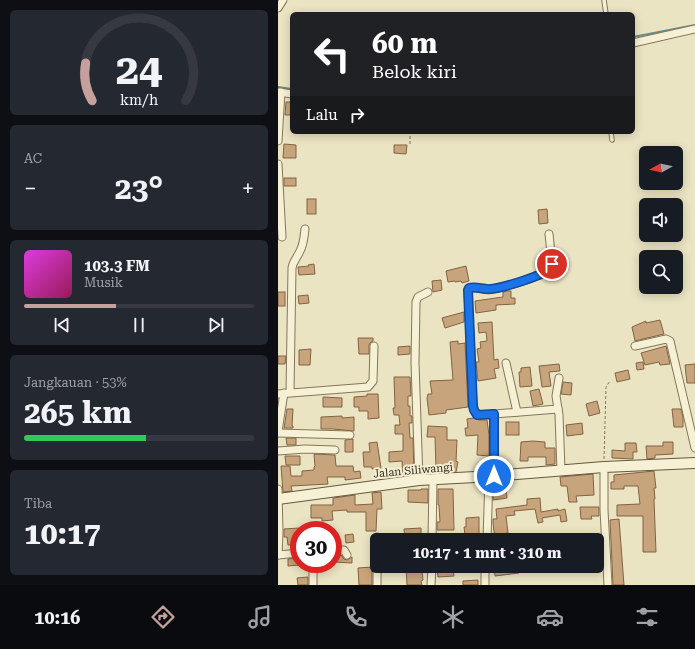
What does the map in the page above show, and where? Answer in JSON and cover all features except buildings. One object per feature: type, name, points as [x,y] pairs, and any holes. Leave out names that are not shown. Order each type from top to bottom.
[{"type":"street","points":[[278,8],[283,0]]},
{"type":"street","points":[[635,43],[695,29]]},
{"type":"street","points":[[278,140],[280,92],[290,94]]},
{"type":"street","points":[[278,164],[282,236]]},
{"type":"street","points":[[305,229],[303,244],[292,268],[284,393],[278,432],[350,435]]},
{"type":"street","points":[[549,234],[552,264],[550,269],[527,279],[499,288],[472,288],[468,290],[474,410],[477,415],[558,409]]},
{"type":"street","points":[[420,480],[415,363],[416,302],[418,297],[428,292]]},
{"type":"street","points":[[635,346],[666,339],[670,341],[695,448]]},
{"type":"street","points":[[284,393],[368,387],[373,381],[374,346]]},
{"type":"street","points":[[506,363],[516,412]]},
{"type":"street","points":[[559,378],[556,396],[561,470]]},
{"type":"street","points":[[487,533],[494,414]]},
{"type":"street","points":[[278,451],[305,449],[335,450]]},
{"type":"street","name":"Jalan Siliwangi","points":[[278,499],[420,480],[604,467],[695,463]]},
{"type":"street","points":[[604,467],[604,510],[608,585]]},
{"type":"street","points":[[432,533],[433,480]]},
{"type":"street","points":[[278,489],[278,555],[290,554]]},
{"type":"street","points":[[342,550],[344,550],[347,555]]},
{"type":"street","points":[[313,573],[313,585]]},
{"type":"street","points":[[377,573],[377,585]]},
{"type":"street","points":[[431,585],[432,573]]},
{"type":"street","points":[[485,573],[485,585]]},
{"type":"lane","points":[[604,0],[606,12]]},
{"type":"lane","points":[[611,134],[612,140]]},
{"type":"path","points":[[410,134],[410,144]]},
{"type":"path","points":[[604,467],[606,387],[610,381]]},
{"type":"waterway","points":[[635,37],[695,25]]},
{"type":"waterway","points":[[278,87],[290,89]]},
{"type":"route","points":[[494,476],[494,414],[477,415],[473,406],[468,290],[469,288],[476,287],[484,289],[499,288],[547,271],[552,267],[552,264]]}]
